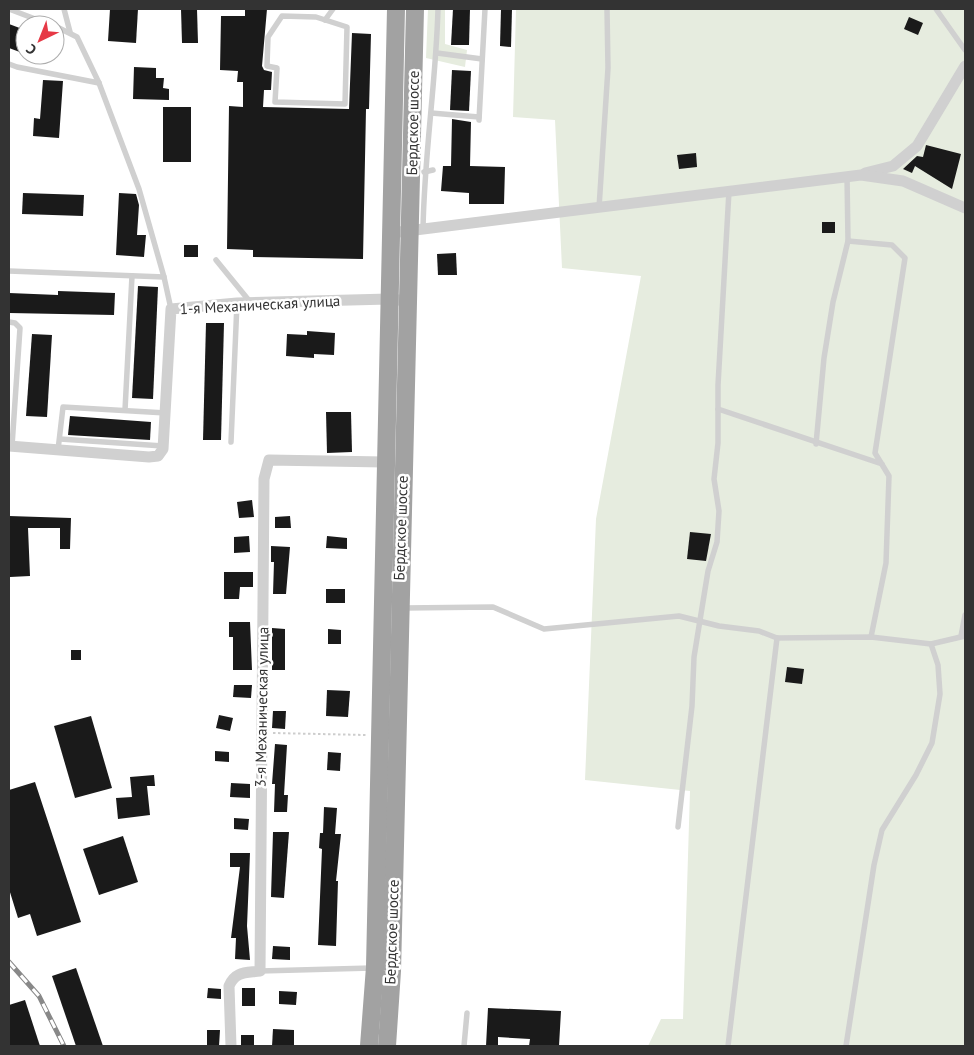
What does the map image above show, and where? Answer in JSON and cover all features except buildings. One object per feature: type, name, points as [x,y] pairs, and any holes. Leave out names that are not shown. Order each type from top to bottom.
[{"type":"highway","name":"Бердское шоссе","points":[[369,1046],[375,968],[384,462],[396,9]]},
{"type":"highway","name":"Бердское шоссе","points":[[387,1046],[392,971],[399,608],[408,301],[417,231],[416,9]]},
{"type":"street","points":[[391,233],[861,175],[893,166],[917,146],[965,66]]},
{"type":"street","points":[[861,175],[903,181],[965,208]]},
{"type":"street","name":"1-я Механическая улица","points":[[10,446],[59,444],[149,457],[158,456],[163,446],[166,413],[171,309],[237,303],[389,299],[408,301]]},
{"type":"street","name":"3-я Механическая улица","points":[[260,971],[264,479],[269,460],[384,462]]},
{"type":"street","points":[[231,1046],[229,986],[232,978],[238,973],[260,971]]},
{"type":"lane","points":[[9,9],[25,15]]},
{"type":"lane","points":[[64,9],[70,32]]},
{"type":"lane","points":[[325,20],[333,9]]},
{"type":"lane","points":[[417,231],[437,53],[438,9]]},
{"type":"lane","points":[[431,113],[479,118],[485,9]]},
{"type":"lane","points":[[599,208],[608,68],[607,9]]},
{"type":"lane","points":[[936,9],[965,50]]},
{"type":"lane","points":[[282,16],[316,17],[325,20],[347,27],[345,104],[275,102],[277,68],[267,66],[268,37],[282,16]]},
{"type":"lane","points":[[65,30],[79,39],[99,83],[139,189],[171,309]]},
{"type":"lane","points":[[437,53],[482,59]]},
{"type":"lane","points":[[9,64],[17,68],[99,83]]},
{"type":"lane","points":[[424,172],[433,170]]},
{"type":"lane","points":[[816,444],[824,358],[848,241],[847,176]]},
{"type":"lane","points":[[678,827],[692,706],[694,657],[708,571],[717,542],[719,511],[714,479],[718,443],[728,191]]},
{"type":"lane","points":[[848,241],[892,246],[905,258],[876,453],[889,476],[886,563],[871,638]]},
{"type":"lane","points":[[216,260],[251,303]]},
{"type":"lane","points":[[9,271],[164,277]]},
{"type":"lane","points":[[125,410],[132,276]]},
{"type":"lane","points":[[231,442],[237,303]]},
{"type":"lane","points":[[9,322],[15,322],[20,328],[12,404],[10,446]]},
{"type":"lane","points":[[59,444],[63,407],[166,413]]},
{"type":"lane","points":[[718,409],[816,444],[882,464]]},
{"type":"lane","points":[[399,608],[493,607],[544,629],[679,616],[759,631],[777,638],[871,638],[931,644],[963,636],[965,615]]},
{"type":"lane","points":[[728,1046],[777,638]]},
{"type":"lane","points":[[846,1046],[874,865],[882,830],[916,775],[932,743],[940,694],[938,665],[931,644]]},
{"type":"lane","points":[[260,971],[375,968]]},
{"type":"lane","points":[[464,1046],[467,1013]]},
{"type":"path","points":[[261,732],[380,735]]},
{"type":"shaded area","points":[[428,9],[445,9],[445,44],[467,50],[465,67],[426,58]]},
{"type":"shaded area","points":[[516,9],[965,9],[965,1046],[648,1046],[661,1019],[683,1019],[690,791],[585,780],[596,519],[641,276],[562,268],[555,120],[513,117]]},
{"type":"railway","points":[[9,962],[39,996],[64,1046]]}]
